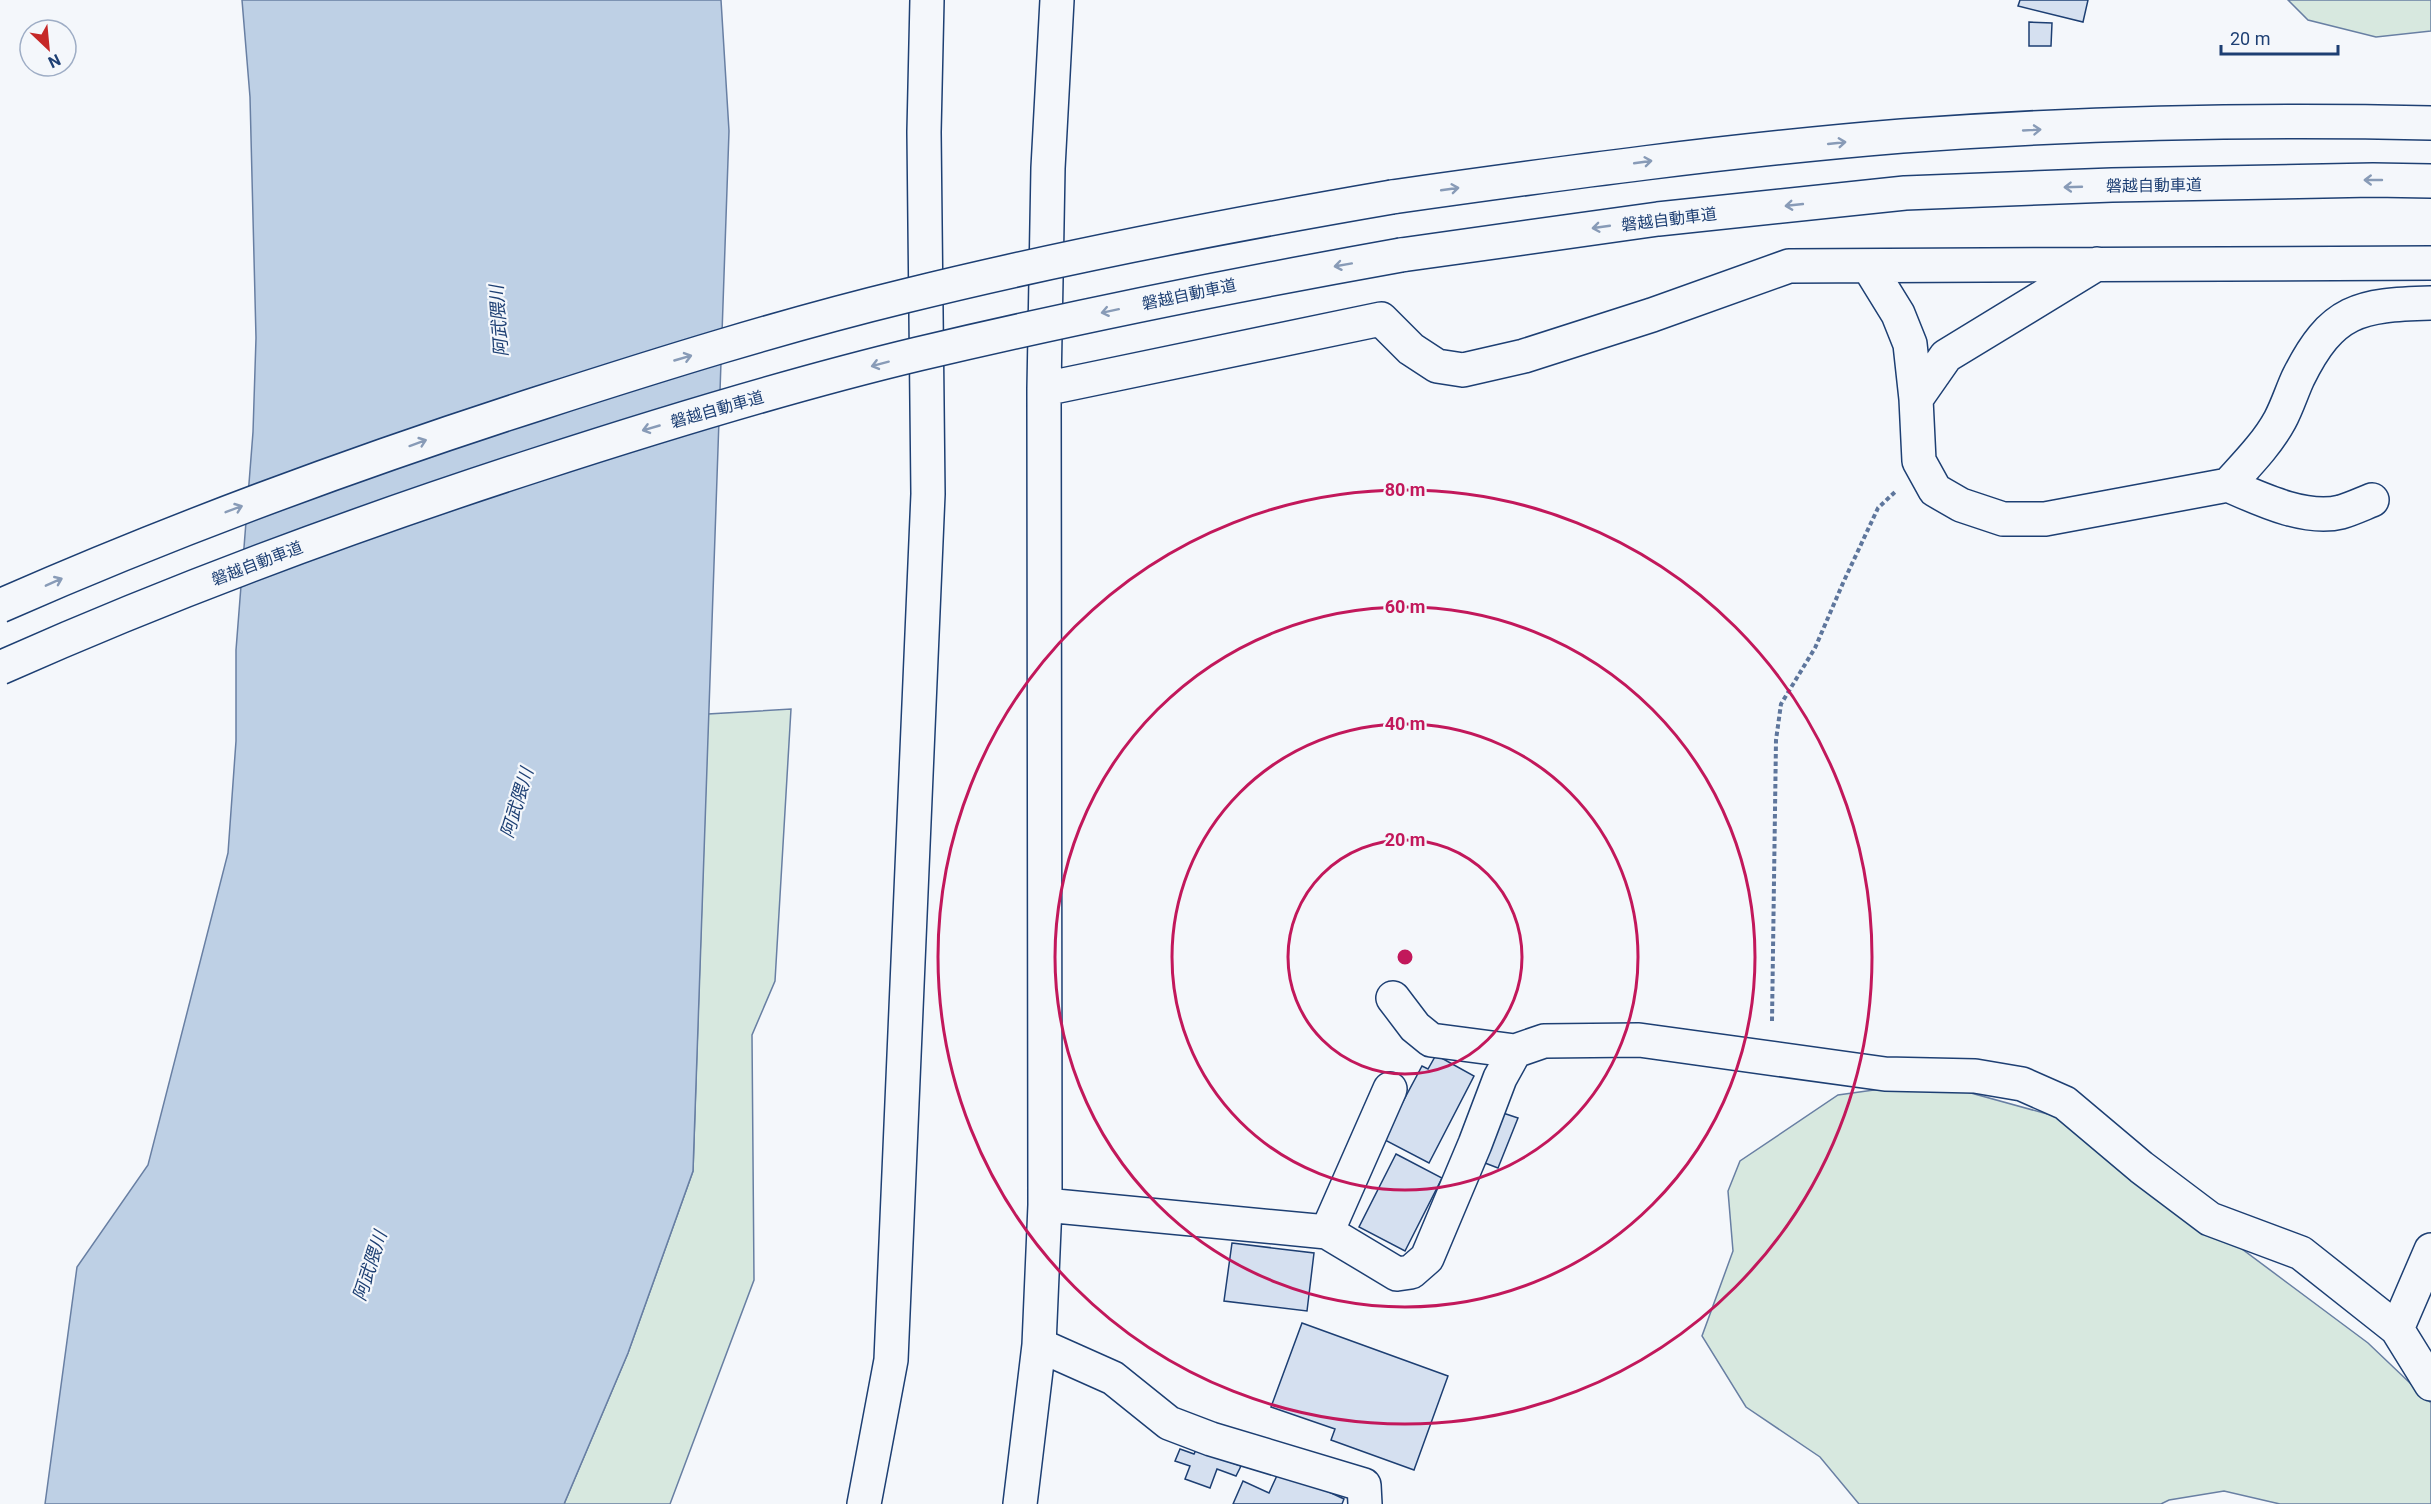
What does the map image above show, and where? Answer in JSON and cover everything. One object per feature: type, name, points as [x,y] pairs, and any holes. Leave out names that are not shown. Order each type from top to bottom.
[{"type":"main road","points":[[864,1504],[891,1360],[928,494],[924,132],[927,0]]},
{"type":"main road","points":[[1020,1504],[1039,1345],[1045,1205],[1044,389],[1048,168],[1058,0]]},
{"type":"main road","points":[[0,606],[162,536],[436,437],[626,375],[902,297],[1087,253],[1222,226],[1392,196],[1652,161],[1903,136],[2117,125],[2431,123]]},
{"type":"main road","name":"磐越自動車道","points":[[0,668],[81,632],[281,553],[449,493],[640,431],[915,355],[1226,287],[1401,255],[1658,219],[1905,193],[2124,185],[2373,180],[2431,182]]},
{"type":"main road","points":[[1044,389],[1381,319],[1411,349],[1437,366],[1463,370],[1524,356],[1652,315],[1789,266],[2431,263]]},
{"type":"main road","points":[[1916,399],[1946,356],[2097,264]]},
{"type":"main road","points":[[1869,267],[1898,314],[1910,344],[1919,461],[1935,490],[1961,505],[2003,519],[2045,519],[2228,485],[2304,513],[2339,513],[2372,500]]},
{"type":"main road","points":[[2228,485],[2251,460],[2280,421],[2299,377],[2324,334],[2344,317],[2383,304],[2431,303]]},
{"type":"main road","points":[[1393,998],[1414,1027],[1431,1040],[1515,1051],[1544,1041],[1639,1040],[1886,1074],[1975,1076],[2022,1084],[2065,1103],[2141,1167],[2210,1220],[2301,1253],[2397,1329],[2431,1384]]},
{"type":"main road","points":[[1045,1205],[1327,1232],[1397,1275],[1411,1272],[1427,1258],[1500,1078],[1515,1051]]},
{"type":"main road","points":[[1327,1232],[1390,1089]]},
{"type":"main road","points":[[2397,1329],[2431,1250]]},
{"type":"main road","points":[[1039,1345],[1113,1378],[1169,1423],[1211,1439],[1364,1485],[1365,1504]]},
{"type":"path","points":[[1771,1059],[1776,740],[1781,704],[1815,648],[1878,508],[1892,494],[1928,476]]},
{"type":"shaded area","points":[[2288,0],[2431,0],[2431,31],[2376,37],[2308,20]]},
{"type":"shaded area","points":[[791,709],[775,981],[752,1035],[754,1280],[670,1504],[564,1504],[628,1353],[693,1171],[708,714]]},
{"type":"shaded area","points":[[1931,1082],[2069,1120],[2368,1343],[2431,1403],[2431,1504],[2280,1504],[2224,1491],[2169,1500],[2161,1504],[1859,1504],[1820,1457],[1746,1407],[1702,1336],[1733,1251],[1728,1191],[1740,1161],[1838,1095]]},
{"type":"water","name":"阿武隈川","points":[[242,0],[721,0],[729,131],[693,1171],[628,1353],[564,1504],[45,1504],[77,1267],[148,1165],[228,853],[236,741],[236,650],[253,432],[256,338],[250,97]]},
{"type":"building","points":[[2020,0],[2088,0],[2083,22],[2018,6]]},
{"type":"building","points":[[2029,22],[2052,23],[2051,46],[2029,46]]},
{"type":"building","points":[[1436,1055],[1474,1076],[1429,1163],[1383,1139],[1422,1066],[1428,1069]]},
{"type":"building","points":[[1503,1113],[1518,1118],[1498,1168],[1485,1163]]},
{"type":"building","points":[[1396,1154],[1442,1178],[1405,1251],[1359,1227]]},
{"type":"building","points":[[1232,1243],[1314,1253],[1307,1311],[1224,1301]]},
{"type":"building","points":[[1302,1323],[1448,1376],[1414,1470],[1331,1440],[1335,1429],[1271,1407]]},
{"type":"building","points":[[1180,1449],[1194,1454],[1196,1450],[1241,1466],[1236,1476],[1217,1469],[1210,1488],[1185,1479],[1190,1466],[1175,1461]]},
{"type":"building","points":[[1280,1469],[1344,1499],[1342,1504],[1233,1504],[1243,1481],[1269,1493]]}]
